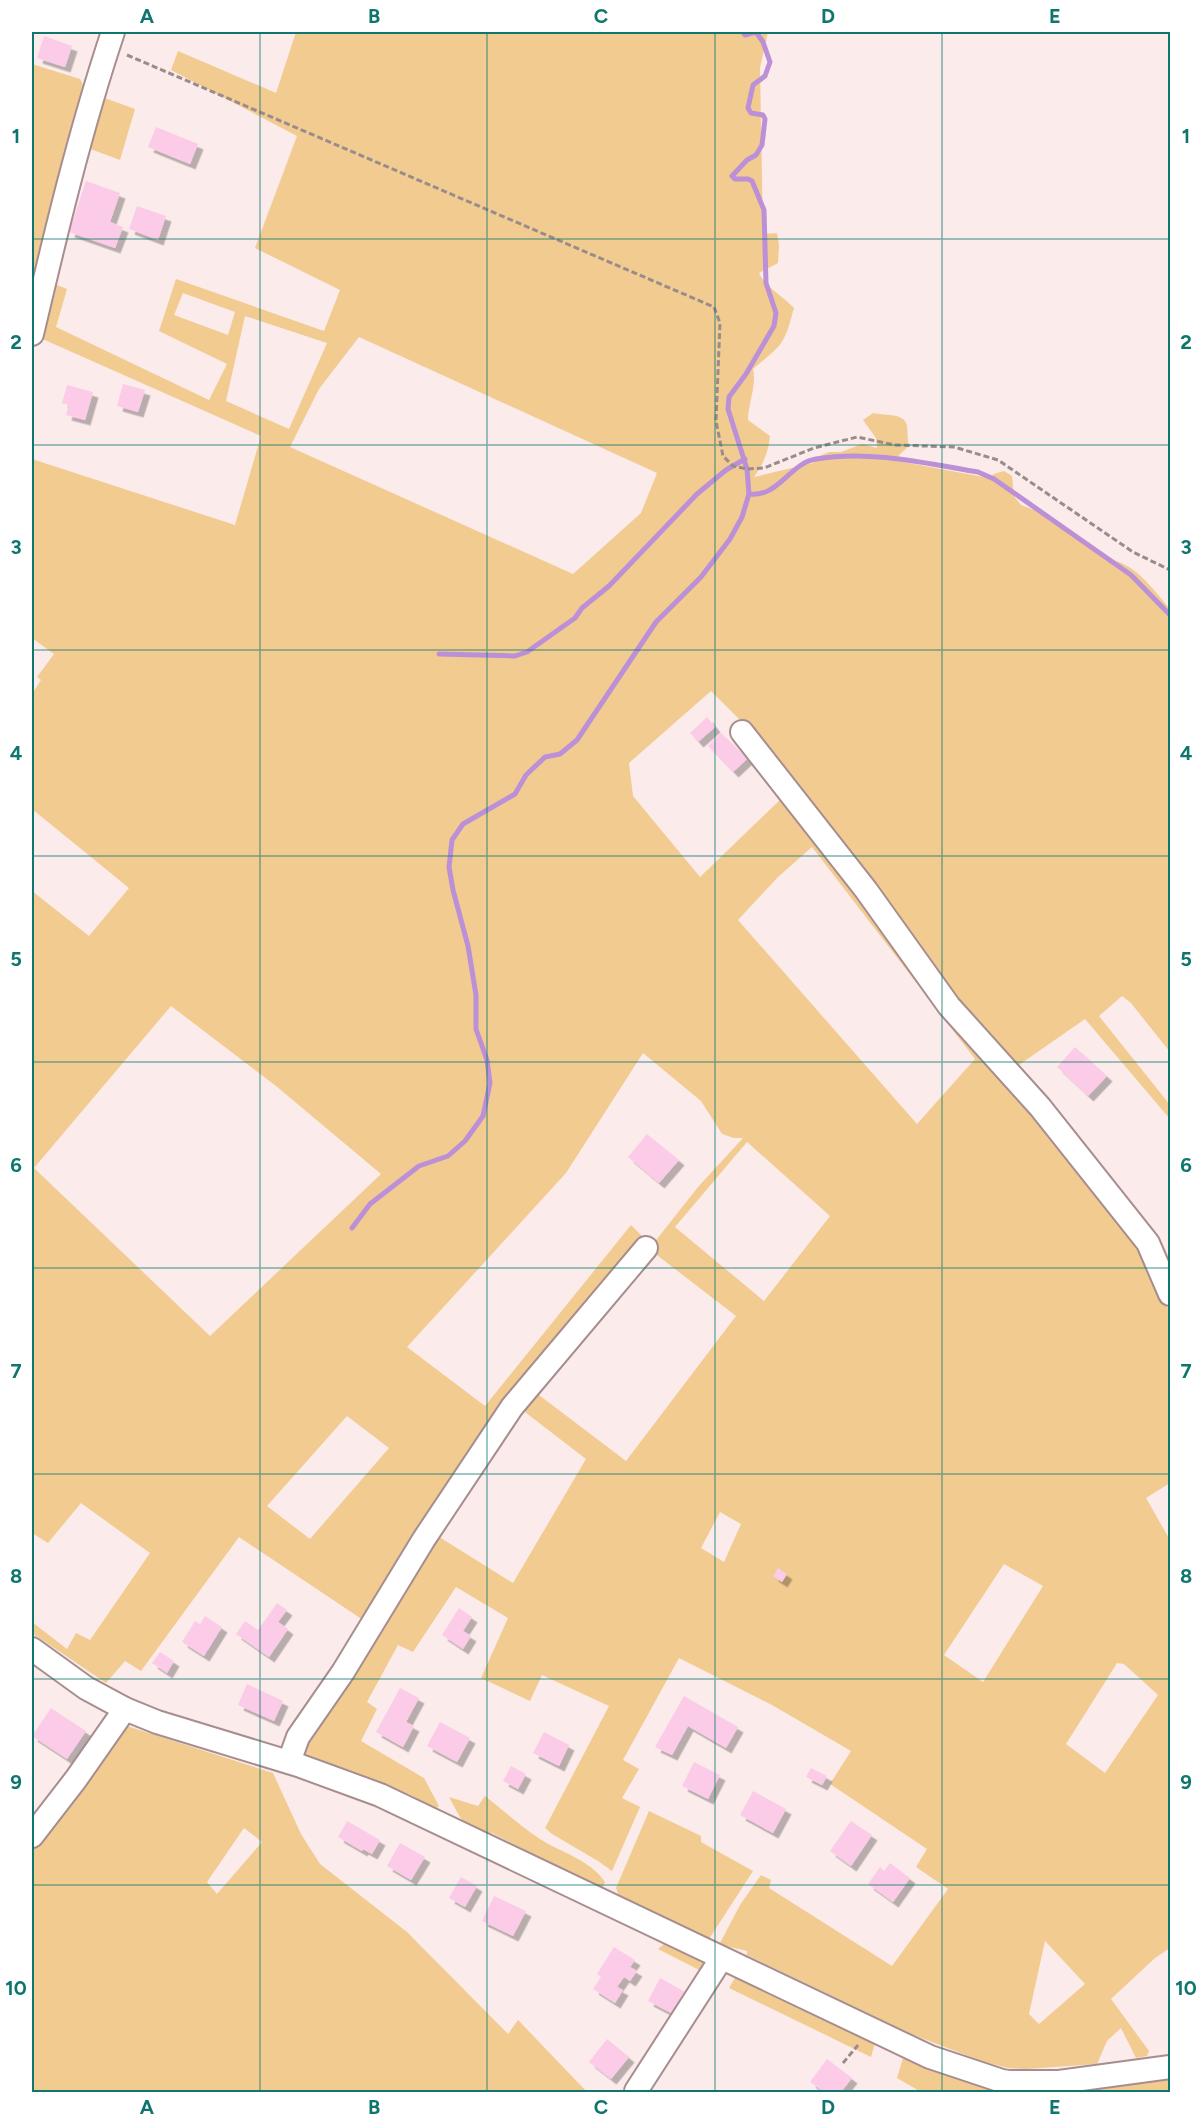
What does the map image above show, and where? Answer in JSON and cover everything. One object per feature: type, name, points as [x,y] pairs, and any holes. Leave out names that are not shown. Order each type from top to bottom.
[{"type":"street","points":[[32,334],[56,228],[111,39]]},
{"type":"street","points":[[742,732],[866,890],[949,1006],[1040,1107],[1148,1243],[1170,1294]]},
{"type":"street","points":[[289,1762],[298,1737],[343,1672],[424,1539],[512,1407],[646,1248]]},
{"type":"street","points":[[32,1649],[86,1688],[124,1709],[157,1722],[289,1762],[380,1795],[930,2057],[1002,2081],[1059,2082],[1170,2067]]},
{"type":"street","points":[[32,1836],[76,1779],[124,1709]]},
{"type":"street","points":[[636,2091],[721,1959]]},
{"type":"path","points":[[111,39],[714,307],[720,322],[717,421],[723,456],[733,466],[747,469],[764,468],[814,448],[857,437],[895,446],[954,447],[998,460],[1133,552],[1170,570]]},
{"type":"shaded area","points":[[296,32],[768,32],[760,68],[763,234],[777,233],[779,245],[778,263],[759,273],[770,287],[794,308],[788,330],[780,345],[753,369],[754,381],[748,420],[770,436],[765,458],[754,477],[813,463],[817,457],[829,452],[841,452],[862,444],[877,448],[876,438],[863,420],[873,413],[902,418],[907,426],[909,446],[899,455],[898,461],[989,478],[1004,471],[1012,476],[1014,496],[1021,505],[1045,514],[1048,520],[1132,569],[1146,581],[1170,609],[1170,1052],[1131,1003],[1122,996],[1099,1016],[1170,1105],[1170,1119],[1085,1019],[1016,1067],[943,983],[744,724],[711,691],[629,763],[633,796],[700,877],[784,796],[1137,1247],[1164,1297],[1170,1315],[1170,1483],[1146,1498],[1170,1540],[1170,1948],[1155,1958],[1111,1999],[1149,2051],[1147,2056],[1136,2058],[1121,2028],[1107,2041],[1097,2064],[1026,2069],[1008,2068],[984,2062],[911,2034],[747,1955],[747,1951],[720,1943],[740,1905],[761,1875],[771,1880],[769,1888],[892,1966],[948,1889],[916,1867],[927,1849],[830,1784],[851,1751],[772,1705],[679,1658],[623,1760],[639,1769],[622,1798],[640,1807],[612,1871],[545,1828],[609,1706],[542,1675],[530,1701],[481,1678],[508,1618],[456,1587],[413,1652],[398,1645],[367,1702],[377,1709],[361,1741],[424,1778],[439,1806],[435,1809],[411,1795],[304,1753],[309,1741],[436,1535],[513,1583],[586,1459],[521,1409],[535,1392],[626,1461],[736,1316],[653,1252],[653,1244],[698,1187],[743,1138],[722,1134],[701,1101],[643,1053],[566,1173],[407,1347],[485,1406],[631,1225],[644,1238],[363,1620],[239,1537],[141,1671],[125,1661],[106,1683],[32,1633],[32,1622],[67,1649],[76,1633],[90,1640],[150,1553],[81,1503],[48,1543],[32,1533],[32,891],[89,936],[129,888],[32,809],[32,694],[41,680],[37,677],[54,654],[32,638],[32,459],[235,525],[261,436],[38,337],[52,283],[67,289],[56,327],[209,400],[227,364],[159,331],[176,279],[324,331],[340,290],[255,248],[297,136],[171,70],[178,51],[276,93]],"holes":[[[183,293],[235,312],[228,335],[174,315]],[[245,316],[327,343],[289,429],[226,401]],[[359,337],[657,473],[641,513],[573,574],[290,447],[319,389]],[[812,847],[975,1059],[917,1124],[738,920],[778,877]],[[171,1006],[276,1086],[381,1174],[210,1336],[34,1168]],[[747,1142],[830,1216],[764,1301],[675,1227]],[[347,1416],[389,1448],[310,1539],[267,1506]],[[720,1512],[741,1524],[724,1562],[701,1548]],[[1004,1564],[1043,1586],[983,1682],[944,1655]],[[1117,1663],[1124,1664],[1158,1695],[1105,1773],[1066,1744]],[[1045,1941],[1085,1984],[1039,2024],[1029,2014]]]},
{"type":"shaded area","points":[[32,64],[80,79],[85,88],[35,271],[32,272]]},
{"type":"shaded area","points":[[99,96],[135,109],[120,160],[85,147]]},
{"type":"shaded area","points":[[127,1726],[273,1773],[301,1834],[320,1864],[407,1932],[508,2034],[518,2020],[587,2092],[32,2092],[32,1845],[120,1728]],"holes":[[[244,1828],[262,1842],[217,1894],[207,1882]]]},
{"type":"shaded area","points":[[485,1796],[540,1839],[575,1857],[599,1874],[605,1882],[603,1887],[596,1886],[492,1833],[469,1826],[464,1823],[449,1797],[478,1806]]},
{"type":"shaded area","points":[[649,1811],[701,1836],[701,1842],[753,1871],[709,1939],[619,1896],[616,1888]]},
{"type":"shaded area","points":[[664,1944],[703,1963],[707,1974],[658,1949]]},
{"type":"shaded area","points":[[736,1976],[875,2043],[871,2057],[729,1988]]},
{"type":"shaded area","points":[[903,2058],[917,2061],[996,2092],[921,2092],[897,2078]]},
{"type":"shaded area","points":[[1170,2079],[1170,2090],[1081,2092]]},
{"type":"building","points":[[44,36],[72,46],[65,67],[37,58]]},
{"type":"building","points":[[156,127],[198,144],[190,164],[148,147]]},
{"type":"building","points":[[86,181],[120,193],[110,222],[123,227],[115,248],[69,232]]},
{"type":"building","points":[[137,206],[166,216],[158,240],[129,229]]},
{"type":"building","points":[[123,384],[145,390],[138,412],[117,406]]},
{"type":"building","points":[[67,385],[93,392],[85,420],[66,415],[69,405],[62,403]]},
{"type":"building","points":[[707,717],[715,727],[698,742],[690,733]]},
{"type":"building","points":[[721,733],[747,759],[733,772],[708,746]]},
{"type":"building","points":[[1075,1047],[1107,1076],[1088,1096],[1057,1067]]},
{"type":"building","points":[[647,1134],[679,1160],[659,1183],[628,1157]]},
{"type":"building","points":[[778,1568],[787,1574],[782,1582],[773,1576]]},
{"type":"building","points":[[277,1603],[287,1610],[278,1622],[288,1629],[269,1657],[236,1634],[245,1621],[258,1630]]},
{"type":"building","points":[[459,1608],[472,1617],[463,1631],[471,1636],[463,1649],[442,1635]]},
{"type":"building","points":[[205,1616],[222,1627],[204,1656],[182,1642],[195,1621],[200,1624]]},
{"type":"building","points":[[160,1652],[174,1661],[167,1673],[152,1663]]},
{"type":"building","points":[[247,1684],[283,1701],[274,1721],[238,1705]]},
{"type":"building","points":[[400,1688],[419,1698],[406,1722],[414,1726],[403,1747],[376,1732]]},
{"type":"building","points":[[684,1696],[738,1727],[726,1748],[688,1726],[672,1755],[655,1747]]},
{"type":"building","points":[[51,1708],[86,1731],[67,1759],[32,1736]]},
{"type":"building","points":[[440,1722],[470,1738],[457,1762],[427,1746]]},
{"type":"building","points":[[544,1732],[569,1745],[559,1766],[533,1753]]},
{"type":"building","points":[[694,1762],[720,1775],[708,1799],[682,1786]]},
{"type":"building","points":[[511,1766],[526,1774],[518,1789],[503,1781]]},
{"type":"building","points":[[811,1768],[827,1776],[822,1785],[806,1777]]},
{"type":"building","points":[[753,1791],[786,1809],[773,1833],[740,1815]]},
{"type":"building","points":[[347,1821],[380,1840],[372,1854],[338,1837]]},
{"type":"building","points":[[851,1821],[872,1835],[851,1866],[830,1851]]},
{"type":"building","points":[[400,1843],[425,1857],[411,1880],[387,1866]]},
{"type":"building","points":[[890,1863],[910,1878],[893,1902],[868,1884],[880,1867],[884,1871]]},
{"type":"building","points":[[461,1877],[477,1886],[465,1907],[449,1898]]},
{"type":"building","points":[[494,1896],[526,1911],[513,1936],[482,1921]]},
{"type":"building","points":[[614,1947],[635,1960],[630,1967],[637,1971],[630,1981],[624,1977],[617,1987],[623,1990],[615,2003],[593,1989],[601,1977],[597,1974]]},
{"type":"building","points":[[660,1978],[685,1992],[673,2014],[648,2001]]},
{"type":"building","points":[[607,2039],[629,2057],[611,2079],[589,2062]]},
{"type":"building","points":[[827,2059],[852,2078],[841,2092],[824,2092],[810,2082]]},
{"type":"waterway","points":[[743,32],[745,35],[756,32],[763,42],[770,62],[765,76],[753,85],[748,108],[751,113],[763,115],[765,119],[762,145],[756,155],[747,160],[732,176],[735,179],[752,181],[764,210],[766,283],[776,313],[774,326],[746,374],[729,397],[728,409],[747,469],[749,494],[768,491],[807,462],[836,457],[897,459],[978,472],[994,479],[1131,575],[1170,615]]},
{"type":"waterway","points":[[439,654],[515,656],[527,652],[575,618],[582,608],[609,586],[697,494],[726,470],[745,459]]},
{"type":"waterway","points":[[352,1228],[370,1204],[419,1166],[448,1156],[465,1141],[483,1116],[490,1083],[487,1060],[476,1029],[476,995],[468,946],[449,867],[452,840],[463,824],[515,794],[526,775],[545,757],[560,754],[577,740],[656,622],[701,577],[730,539],[742,517],[749,494]]}]
